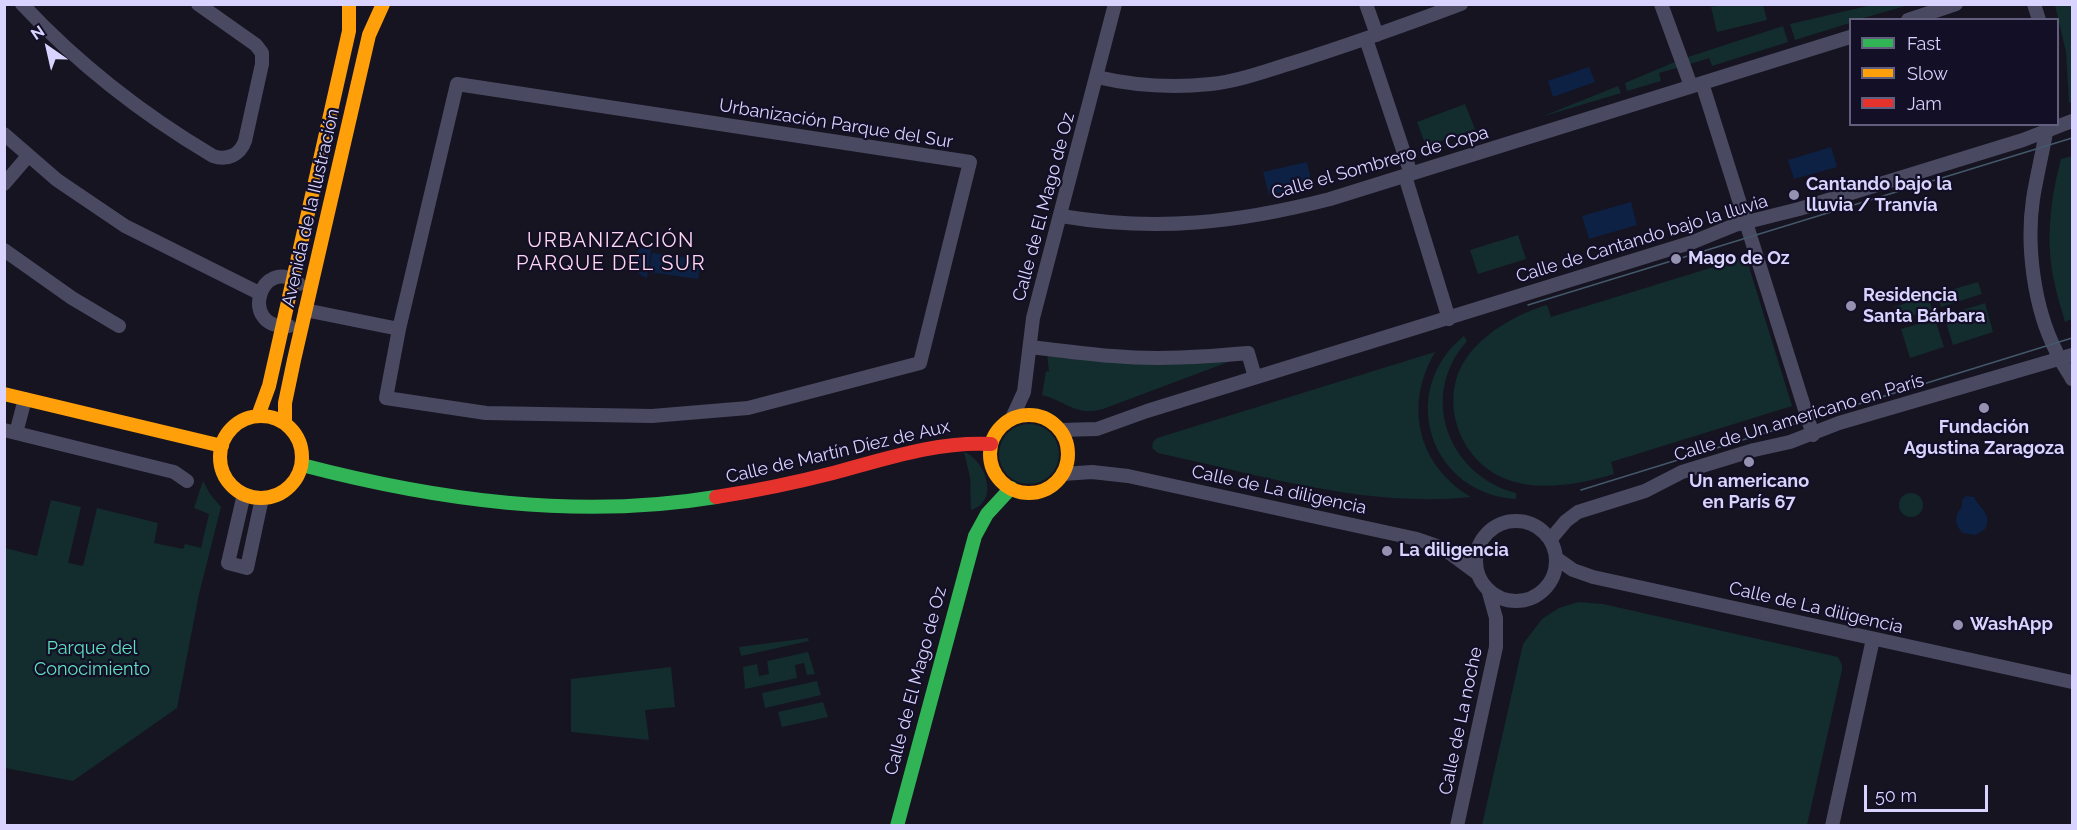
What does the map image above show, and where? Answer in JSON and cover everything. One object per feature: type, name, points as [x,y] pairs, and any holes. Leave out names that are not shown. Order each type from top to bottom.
[{"type":"street","points":[[22,4],[95,75],[137,108],[213,156],[226,158],[233,156],[243,146],[262,64],[262,53],[256,45],[198,4]]},
{"type":"street","name":"Avenida de la Ilustración","points":[[258,416],[267,394],[280,326],[293,279],[349,31],[349,4]]},
{"type":"street","name":"Avenida de la Ilustración","points":[[285,423],[285,402],[305,309],[369,35],[384,4]]},
{"type":"street","name":"Calle de El Mago de Oz","points":[[1012,418],[1024,392],[1033,318],[1115,4]]},
{"type":"street","points":[[1366,4],[1371,37],[1449,319]]},
{"type":"street","points":[[1097,77],[1149,86],[1213,84],[1246,77],[1371,37],[1461,4]]},
{"type":"street","points":[[1661,4],[1697,85],[1746,222],[1813,435]]},
{"type":"street","points":[[1914,18],[1956,4]]},
{"type":"street","name":"Calle el Sombrero de Copa","points":[[1060,216],[1095,222],[1132,224],[1203,223],[1295,208],[1849,38]]},
{"type":"street","name":"Urbanización Parque del Sur","points":[[457,84],[970,162],[920,363],[748,408],[652,416],[486,413],[386,399],[399,329],[457,84]]},
{"type":"street","points":[[2047,128],[2032,200],[2030,246],[2040,306],[2052,344],[2066,357],[2073,379]]},
{"type":"street","name":"Calle de Cantando bajo la lluvia","points":[[1061,430],[1097,429],[1255,377],[1693,242],[1723,229],[1799,209],[2047,128]]},
{"type":"street","points":[[4,134],[74,192],[125,226],[260,293]]},
{"type":"street","points":[[4,184],[28,156]]},
{"type":"street","points":[[4,250],[72,298],[119,326]]},
{"type":"street","points":[[277,278],[293,279],[300,284],[305,309],[297,323],[280,326],[265,318],[261,310],[260,293],[264,286],[277,278]]},
{"type":"street","points":[[305,309],[399,329]]},
{"type":"street","points":[[1030,347],[1115,357],[1150,358],[1195,358],[1248,353],[1255,377]]},
{"type":"street","name":"Calle de Un americano en París","points":[[1550,540],[1566,521],[1578,512],[1645,491],[1682,472],[1813,435],[1839,423],[2066,357]]},
{"type":"street","points":[[4,394],[222,446]]},
{"type":"street","points":[[26,399],[10,431],[174,472],[188,481]]},
{"type":"street","points":[[1025,414],[1040,416],[1054,423],[1061,430],[1068,449],[1067,464],[1063,474],[1056,482],[1038,492],[1028,493],[1011,488],[1001,481],[992,467],[991,444],[997,431],[1012,418],[1025,414]]},
{"type":"street","points":[[258,416],[273,417],[285,423],[297,435],[301,445],[302,465],[299,474],[289,487],[278,494],[262,498],[244,494],[231,485],[220,461],[225,438],[233,427],[245,419],[258,416]]},
{"type":"street","name":"Calle de Martín Díez de Aux","points":[[302,465],[391,487],[458,498],[518,504],[638,505],[734,496],[939,447],[966,442],[991,444]]},
{"type":"street","name":"Calle de La diligencia","points":[[1063,474],[1092,472],[1128,476],[1417,538],[1443,548],[1477,573]]},
{"type":"street","name":"Calle de El Mago de Oz","points":[[897,825],[975,536],[987,514],[1011,488]]},
{"type":"street","points":[[244,494],[228,563],[247,568],[262,498]]},
{"type":"street","points":[[1512,521],[1526,523],[1539,529],[1550,540],[1556,558],[1554,573],[1549,584],[1528,599],[1502,598],[1488,589],[1477,573],[1476,559],[1479,544],[1486,534],[1498,525],[1512,521]]},
{"type":"street","name":"Calle de La diligencia","points":[[1556,558],[1585,575],[2073,682]]},
{"type":"street","name":"Calle de La noche","points":[[1457,825],[1496,647],[1496,618],[1488,589]]},
{"type":"street","points":[[1832,825],[1873,639]]},
{"type":"green space","points":[[1763,5],[1767,20],[1717,32],[1711,7]]},
{"type":"green space","points":[[1872,5],[1909,5],[1864,18],[1849,18],[1849,23],[1795,40],[1790,24]]},
{"type":"green space","points":[[2055,5],[2072,5],[2072,102],[2069,103],[2066,52]]},
{"type":"green space","points":[[1783,26],[1788,42],[1712,66],[1709,58],[1687,65],[1685,58]]},
{"type":"green space","points":[[1677,61],[1680,67],[1659,73],[1661,81],[1627,91],[1625,83]]},
{"type":"green space","points":[[1618,86],[1621,93],[1541,117]]},
{"type":"green space","points":[[1465,104],[1475,129],[1426,146],[1417,122]]},
{"type":"green space","points":[[2072,156],[2072,319],[2065,322],[2052,269],[2050,222],[2061,159]]},
{"type":"green space","points":[[1518,235],[1526,259],[1478,274],[1470,250]]},
{"type":"green space","points":[[1746,257],[1792,406],[1611,462],[1614,474],[1560,485],[1532,485],[1506,479],[1489,470],[1464,442],[1457,425],[1454,406],[1454,388],[1460,370],[1470,353],[1505,323],[1547,305],[1551,317]]},
{"type":"green space","points":[[1978,282],[1982,294],[1941,307],[1937,294]]},
{"type":"green space","points":[[1928,296],[1932,310],[1898,320],[1894,307]]},
{"type":"green space","points":[[1985,303],[1993,332],[1953,345],[1944,316]]},
{"type":"green space","points":[[1935,319],[1944,347],[1910,358],[1901,329]]},
{"type":"green space","points":[[1464,336],[1467,341],[1452,363],[1444,385],[1443,409],[1448,431],[1458,451],[1473,469],[1492,484],[1516,493],[1516,499],[1486,493],[1462,479],[1444,460],[1432,436],[1428,410],[1431,384],[1443,359]]},
{"type":"green space","points":[[1435,352],[1425,372],[1420,393],[1421,432],[1438,468],[1453,484],[1471,497],[1431,499],[1353,494],[1235,471],[1158,453],[1152,448],[1157,438]]},
{"type":"green space","points":[[1047,353],[1239,358],[1103,409],[1085,411],[1042,395],[1046,371],[1049,372]]},
{"type":"green space","points":[[1023,424],[1035,424],[1046,429],[1054,437],[1059,454],[1057,466],[1046,479],[1035,484],[1023,484],[1012,479],[1004,471],[999,460],[999,448],[1004,437],[1012,429]]},
{"type":"green space","points":[[964,452],[978,463],[987,481],[985,499],[980,506],[971,510],[970,477]]},
{"type":"green space","name":"Parque del Conocimiento","points":[[203,481],[221,507],[199,594],[177,708],[73,781],[5,768],[5,548],[37,556],[51,500],[81,507],[68,563],[83,566],[97,508],[158,523],[154,543],[183,549],[185,544],[201,548],[209,514],[194,508]]},
{"type":"green space","points":[[1911,493],[1920,496],[1923,505],[1920,514],[1911,517],[1902,514],[1899,505],[1902,496]]},
{"type":"green space","points":[[1578,602],[1603,604],[1838,657],[1842,670],[1807,825],[1482,825],[1523,644],[1542,619],[1559,608]]},
{"type":"green space","points":[[808,638],[809,641],[741,656],[739,647]]},
{"type":"green space","points":[[808,652],[815,674],[807,675],[804,663],[795,665],[797,678],[745,689],[743,667],[757,664],[759,676],[769,674],[767,661]]},
{"type":"green space","points":[[671,667],[675,707],[645,710],[649,740],[571,732],[571,679]]},
{"type":"green space","points":[[817,681],[821,695],[765,708],[762,693]]},
{"type":"green space","points":[[823,702],[828,717],[782,727],[778,712]]},
{"type":"water","points":[[1589,67],[1595,82],[1553,97],[1548,81]]},
{"type":"water","points":[[1831,147],[1837,167],[1794,179],[1788,160]]},
{"type":"water","points":[[1307,162],[1312,185],[1269,195],[1263,172]]},
{"type":"water","points":[[1631,202],[1637,225],[1589,239],[1582,216]]},
{"type":"water","points":[[652,245],[647,278],[636,270],[634,257],[639,249]]},
{"type":"water","points":[[652,253],[701,260],[698,279],[649,272]]},
{"type":"water","points":[[1966,496],[1974,497],[1986,515],[1985,529],[1976,535],[1963,533],[1957,523],[1956,517],[1962,507],[1962,500]]},
{"type":"tram line","points":[[1528,305],[2072,138]]},
{"type":"tram line","points":[[1581,490],[2072,338]]},
{"type":"traffic: fast","points":[[302,465],[404,488],[507,503],[612,507],[664,504],[716,497]]},
{"type":"traffic: fast","points":[[897,826],[975,536],[987,514],[1011,488]]},
{"type":"traffic: slow","points":[[258,416],[269,386],[349,31],[349,4]]},
{"type":"traffic: slow","points":[[285,423],[285,403],[294,360],[369,35],[383,4]]},
{"type":"traffic: slow","points":[[4,394],[222,446]]},
{"type":"traffic: slow","points":[[1021,415],[1037,415],[1051,421],[1062,432],[1068,446],[1068,454],[1068,462],[1062,476],[1051,487],[1037,493],[1021,493],[1007,487],[996,476],[990,462],[990,446],[996,432],[1007,421],[1021,415]]},
{"type":"traffic: slow","points":[[261,416],[277,419],[290,428],[299,441],[302,457],[299,473],[290,486],[277,495],[261,498],[245,495],[232,486],[223,473],[220,457],[223,441],[232,428],[245,419],[261,416]]},
{"type":"traffic: jam","points":[[716,497],[804,480],[931,448],[991,444]]},
{"type":"place","name":"Cantando bajo la lluvia / Tranvía","points":[[1794,195]]},
{"type":"place","name":"Mago de Oz","points":[[1676,259]]},
{"type":"place","name":"Residencia Santa Bárbara","points":[[1851,306]]},
{"type":"place","name":"Fundación Agustina Zaragoza","points":[[1984,408]]},
{"type":"place","name":"Un americano en París 67","points":[[1749,462]]},
{"type":"place","name":"La diligencia","points":[[1387,551]]},
{"type":"place","name":"WashApp","points":[[1958,625]]},
{"type":"district","name":"URBANIZACIÓN PARQUE DEL SUR","points":[[611,252]]}]
